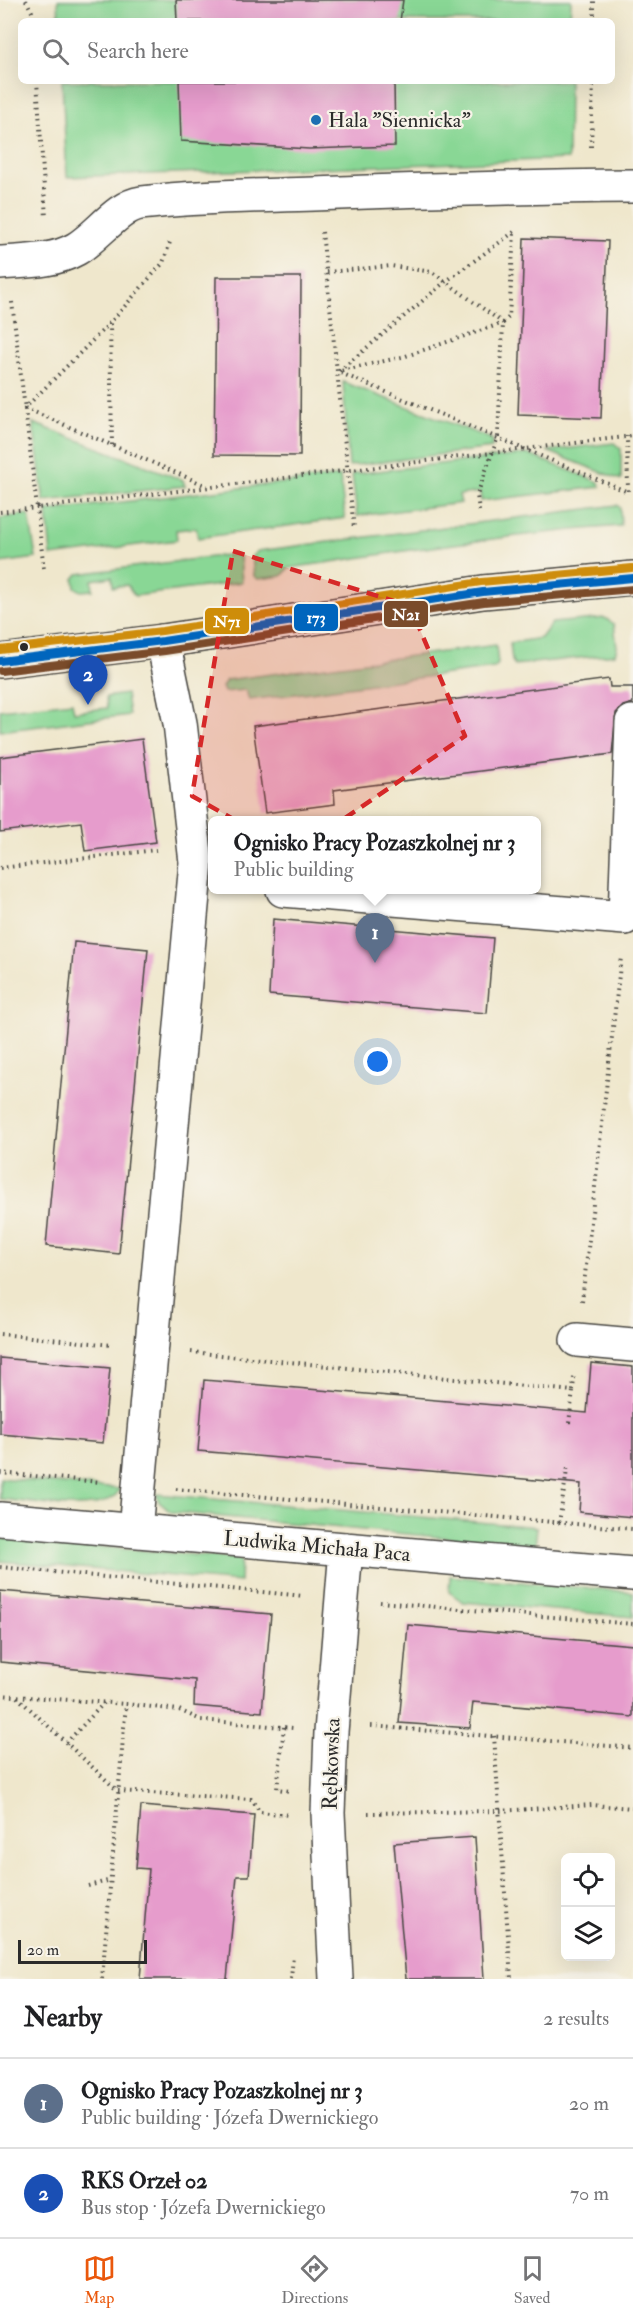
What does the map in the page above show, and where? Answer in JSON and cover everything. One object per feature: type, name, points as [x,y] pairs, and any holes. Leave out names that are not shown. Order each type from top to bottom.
[{"type":"street","points":[[4,262],[47,259],[74,251],[104,229],[111,218],[138,203],[183,199],[516,187],[633,186]]},
{"type":"street","points":[[0,662],[163,641],[483,592],[633,578]]},
{"type":"street","points":[[135,1530],[151,1348],[204,883],[196,845],[180,723],[163,641]]},
{"type":"street","points":[[332,894],[625,918],[633,722]]},
{"type":"street","points":[[577,1340],[633,1345]]},
{"type":"street","name":"Ludwika Michała Paca","points":[[0,1519],[633,1574]]},
{"type":"street","name":"Rębkowska","points":[[336,1979],[328,1813],[331,1732],[346,1549]]},
{"type":"street","points":[[314,1979],[321,1944],[333,1921]]},
{"type":"path","points":[[26,0],[33,18]]},
{"type":"path","points":[[594,0],[594,18]]},
{"type":"path","points":[[37,84],[47,259]]},
{"type":"path","points":[[591,187],[593,84]]},
{"type":"path","points":[[338,372],[406,356],[503,323],[509,317],[516,187]]},
{"type":"path","points":[[318,194],[354,529]]},
{"type":"path","points":[[25,408],[110,323],[163,263],[183,199]]},
{"type":"path","points":[[338,372],[445,282],[514,232]]},
{"type":"path","points":[[4,262],[25,408],[44,570]]},
{"type":"path","points":[[327,272],[391,266],[432,272],[503,323]]},
{"type":"path","points":[[110,323],[112,445]]},
{"type":"path","points":[[479,511],[477,495],[494,454],[498,437],[503,323]]},
{"type":"path","points":[[338,372],[530,449],[628,492],[627,436]]},
{"type":"path","points":[[25,408],[210,487]]},
{"type":"path","points":[[0,512],[633,436]]},
{"type":"path","points":[[0,868],[196,845]]},
{"type":"path","points":[[569,1423],[625,918]]},
{"type":"path","points":[[0,1334],[573,1391]]},
{"type":"path","points":[[559,1522],[568,1464]]},
{"type":"path","points":[[0,1473],[633,1529]]},
{"type":"path","points":[[16,1697],[118,1791],[251,1799],[260,1812],[292,1815]]},
{"type":"path","points":[[66,1743],[105,1702]]},
{"type":"path","points":[[102,1979],[126,1704]]},
{"type":"path","points":[[494,1736],[511,1979]]},
{"type":"path","points":[[328,1813],[499,1811],[592,1805],[633,1808]]},
{"type":"path","points":[[88,1886],[111,1880]]},
{"type":"highlighted area","points":[[233,551],[410,606],[465,736],[294,853],[192,796]]},
{"type":"green space","points":[[58,0],[571,0],[570,18],[59,18]]},
{"type":"green space","name":"Hala \"Siennicka\"","points":[[62,84],[569,84],[568,159],[67,177]]},
{"type":"green space","points":[[343,382],[492,439],[492,448],[349,466]]},
{"type":"green space","points":[[33,423],[183,480],[185,486],[44,501]]},
{"type":"green space","points":[[614,443],[621,449],[621,480],[547,451]]},
{"type":"green space","points":[[527,454],[599,482],[600,487],[481,501],[480,492],[459,495],[461,503],[357,516],[352,474]]},
{"type":"green space","points":[[340,476],[345,518],[198,538],[196,528],[176,530],[177,540],[51,556],[47,511]]},
{"type":"green space","points":[[617,505],[620,508],[621,526],[455,544],[289,568],[282,576],[258,579],[254,576],[252,556],[258,551]]},
{"type":"green space","points":[[29,514],[36,558],[0,563],[0,518]]},
{"type":"green space","points":[[235,554],[240,557],[242,582],[135,596],[127,585],[113,587],[112,577],[92,580],[93,590],[81,591],[75,587],[74,579],[78,574]]},
{"type":"green space","points":[[605,618],[614,624],[617,647],[615,654],[515,665],[512,661],[510,643],[541,638],[552,623]]},
{"type":"green space","points":[[496,645],[498,664],[494,668],[249,700],[246,690],[224,692],[222,687],[226,680]]},
{"type":"green space","points":[[126,694],[129,715],[0,731],[0,710],[72,702],[74,712],[107,708],[106,697]]},
{"type":"green space","points":[[0,1478],[120,1489],[112,1498],[99,1504],[46,1505],[0,1499]]},
{"type":"green space","points":[[156,1494],[537,1527],[535,1546],[171,1512],[159,1502]]},
{"type":"green space","points":[[0,1538],[241,1559],[240,1582],[0,1561]]},
{"type":"green space","points":[[450,1576],[633,1592],[633,1617],[463,1602],[449,1592]]},
{"type":"building","points":[[176,0],[403,0],[400,18],[177,18]]},
{"type":"building","points":[[179,84],[394,84],[395,146],[309,149],[181,141]]},
{"type":"building","points":[[524,238],[608,241],[601,418],[518,415]]},
{"type":"building","points":[[216,277],[301,277],[300,456],[214,455]]},
{"type":"building","points":[[609,679],[610,687],[633,687],[633,703],[623,706],[616,713],[612,754],[334,790],[335,804],[265,813],[253,726]]},
{"type":"building","points":[[142,739],[156,842],[85,851],[81,822],[0,832],[0,757]]},
{"type":"building","points":[[273,919],[493,938],[487,1013],[269,995]]},
{"type":"building","points":[[74,942],[148,949],[119,1254],[46,1246]]},
{"type":"building","points":[[0,1358],[110,1368],[103,1443],[0,1434]]},
{"type":"building","points":[[591,1363],[633,1367],[633,1517],[579,1512],[581,1484],[198,1451],[204,1380],[587,1413]]},
{"type":"building","points":[[0,1591],[271,1614],[262,1712],[194,1706],[195,1680],[0,1662]]},
{"type":"building","points":[[408,1625],[633,1645],[633,1717],[473,1702],[470,1728],[399,1723]]},
{"type":"building","points":[[141,1806],[254,1815],[249,1876],[237,1876],[227,1979],[140,1979],[149,1869],[136,1868]]},
{"type":"building","points":[[475,1837],[484,1979],[406,1979],[394,1843]]},
{"type":"transit line","name":"N71","points":[[0,650],[162,631],[481,582],[632,568]]},
{"type":"transit line","name":"173","points":[[0,661],[163,641],[483,592],[633,578]]},
{"type":"transit line","name":"N21","points":[[1,671],[165,651],[484,602],[633,589]]},
{"type":"place","name":"Hala \"Siennicka\"","points":[[316,120]]},
{"type":"place","name":"RKS Orzeł 02","points":[[88,705]]},
{"type":"place","name":"Ognisko Pracy Pozaszkolnej nr 3","points":[[375,963]]}]
